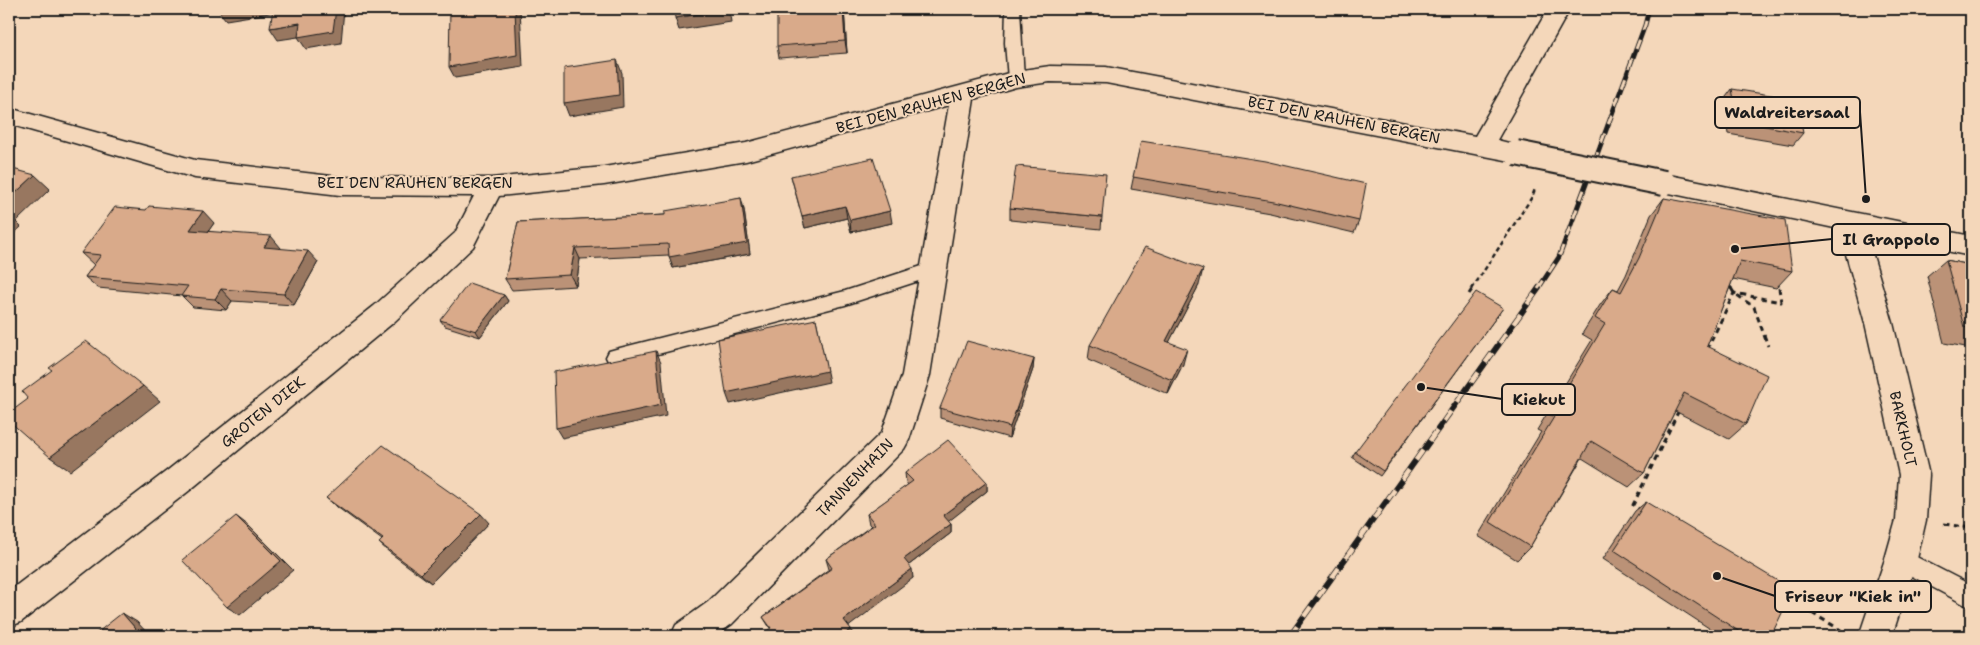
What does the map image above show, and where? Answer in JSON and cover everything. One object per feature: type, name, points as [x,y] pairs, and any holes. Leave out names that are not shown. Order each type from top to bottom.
[{"type":"street","points":[[1481,147],[1559,9]]},
{"type":"street","name":"BEI DEN RAUHEN BERGEN","points":[[9,116],[195,169],[340,186],[491,187],[604,176],[746,152],[1016,79],[1050,74],[1106,75],[1516,153],[1971,246]]},
{"type":"street","name":"TANNENHAIN","points":[[688,636],[720,613],[894,440],[916,376],[963,94]]},
{"type":"street","name":"GROTEN DIEK","points":[[9,611],[179,480],[384,314],[464,240],[491,187]]},
{"type":"street","name":"BARKHOLT","points":[[1850,221],[1879,323],[1914,476],[1911,520],[1901,560],[1876,636]]},
{"type":"lane","points":[[1013,9],[1012,42],[1016,79]]},
{"type":"lane","points":[[616,356],[845,298],[934,269]]},
{"type":"lane","points":[[1901,560],[1971,597]]},
{"type":"path","points":[[1469,294],[1532,197]]},
{"type":"path","points":[[1734,293],[1781,302],[1777,273]]},
{"type":"path","points":[[1725,278],[1734,293],[1754,308],[1768,346]]},
{"type":"path","points":[[1705,355],[1734,293]]},
{"type":"path","points":[[1650,516],[1633,506],[1680,408]]},
{"type":"path","points":[[1784,596],[1842,631]]},
{"type":"building","points":[[273,9],[336,9],[333,31],[298,37],[300,23],[270,28]]},
{"type":"building","points":[[450,9],[515,9],[517,55],[449,67]]},
{"type":"building","points":[[674,9],[728,9],[675,18]]},
{"type":"building","points":[[777,9],[843,9],[845,41],[777,46]]},
{"type":"building","points":[[617,60],[619,95],[564,103],[564,68]]},
{"type":"building","points":[[1732,89],[1796,99],[1803,133],[1738,121]]},
{"type":"building","points":[[1141,141],[1265,161],[1366,184],[1359,221],[1273,201],[1133,177]]},
{"type":"building","points":[[873,158],[890,211],[850,220],[845,206],[802,216],[791,176]]},
{"type":"building","points":[[1016,166],[1106,174],[1102,217],[1010,208]]},
{"type":"building","points":[[9,168],[35,175],[9,199]]},
{"type":"building","points":[[741,198],[747,243],[669,257],[668,244],[575,248],[570,275],[505,279],[518,222],[665,215],[665,211]]},
{"type":"building","points":[[1664,198],[1785,220],[1792,271],[1740,261],[1707,346],[1767,375],[1746,424],[1684,393],[1644,473],[1591,441],[1530,547],[1490,522],[1554,417],[1550,415],[1605,324],[1595,318],[1613,288],[1621,292],[1639,258]]},
{"type":"building","points":[[149,206],[203,211],[190,230],[271,236],[264,247],[308,251],[284,294],[221,289],[215,299],[181,296],[188,286],[85,277],[101,255],[81,253],[115,207],[146,210]]},
{"type":"building","points":[[1145,247],[1203,269],[1166,341],[1187,349],[1172,380],[1090,345]]},
{"type":"building","points":[[1946,260],[1971,265],[1971,329],[1964,327]]},
{"type":"building","points":[[469,283],[504,295],[476,331],[440,320]]},
{"type":"building","points":[[1476,292],[1503,308],[1383,471],[1355,452]]},
{"type":"building","points":[[816,319],[827,371],[726,393],[718,339]]},
{"type":"building","points":[[86,341],[143,386],[50,457],[9,421],[9,413],[28,399],[22,392],[52,370],[49,368]]},
{"type":"building","points":[[967,341],[1034,359],[1010,427],[940,408]]},
{"type":"building","points":[[656,351],[661,405],[556,428],[554,372]]},
{"type":"building","points":[[948,440],[987,482],[943,515],[951,524],[904,559],[912,569],[844,620],[851,629],[842,636],[759,636],[771,628],[763,617],[832,568],[826,559],[875,524],[867,514],[913,481],[905,473]]},
{"type":"building","points":[[383,445],[481,514],[421,574],[379,543],[383,539],[326,498]]},
{"type":"building","points":[[1646,502],[1793,590],[1771,636],[1746,636],[1614,550]]},
{"type":"building","points":[[236,516],[281,561],[227,607],[182,560]]},
{"type":"building","points":[[122,613],[142,636],[93,636]]},
{"type":"building","points":[[1572,630],[1582,636],[1569,636]]},
{"type":"railway","points":[[1538,289],[1559,257],[1645,25],[1649,9]]},
{"type":"railway","points":[[1290,636],[1539,288]]},
{"type":"place","name":"Waldreitersaal","points":[[1866,199]]},
{"type":"place","name":"Il Grappolo","points":[[1735,249]]},
{"type":"place","name":"Kiekut","points":[[1421,387]]},
{"type":"place","name":"Friseur \"Kiek in\"","points":[[1717,576]]}]
